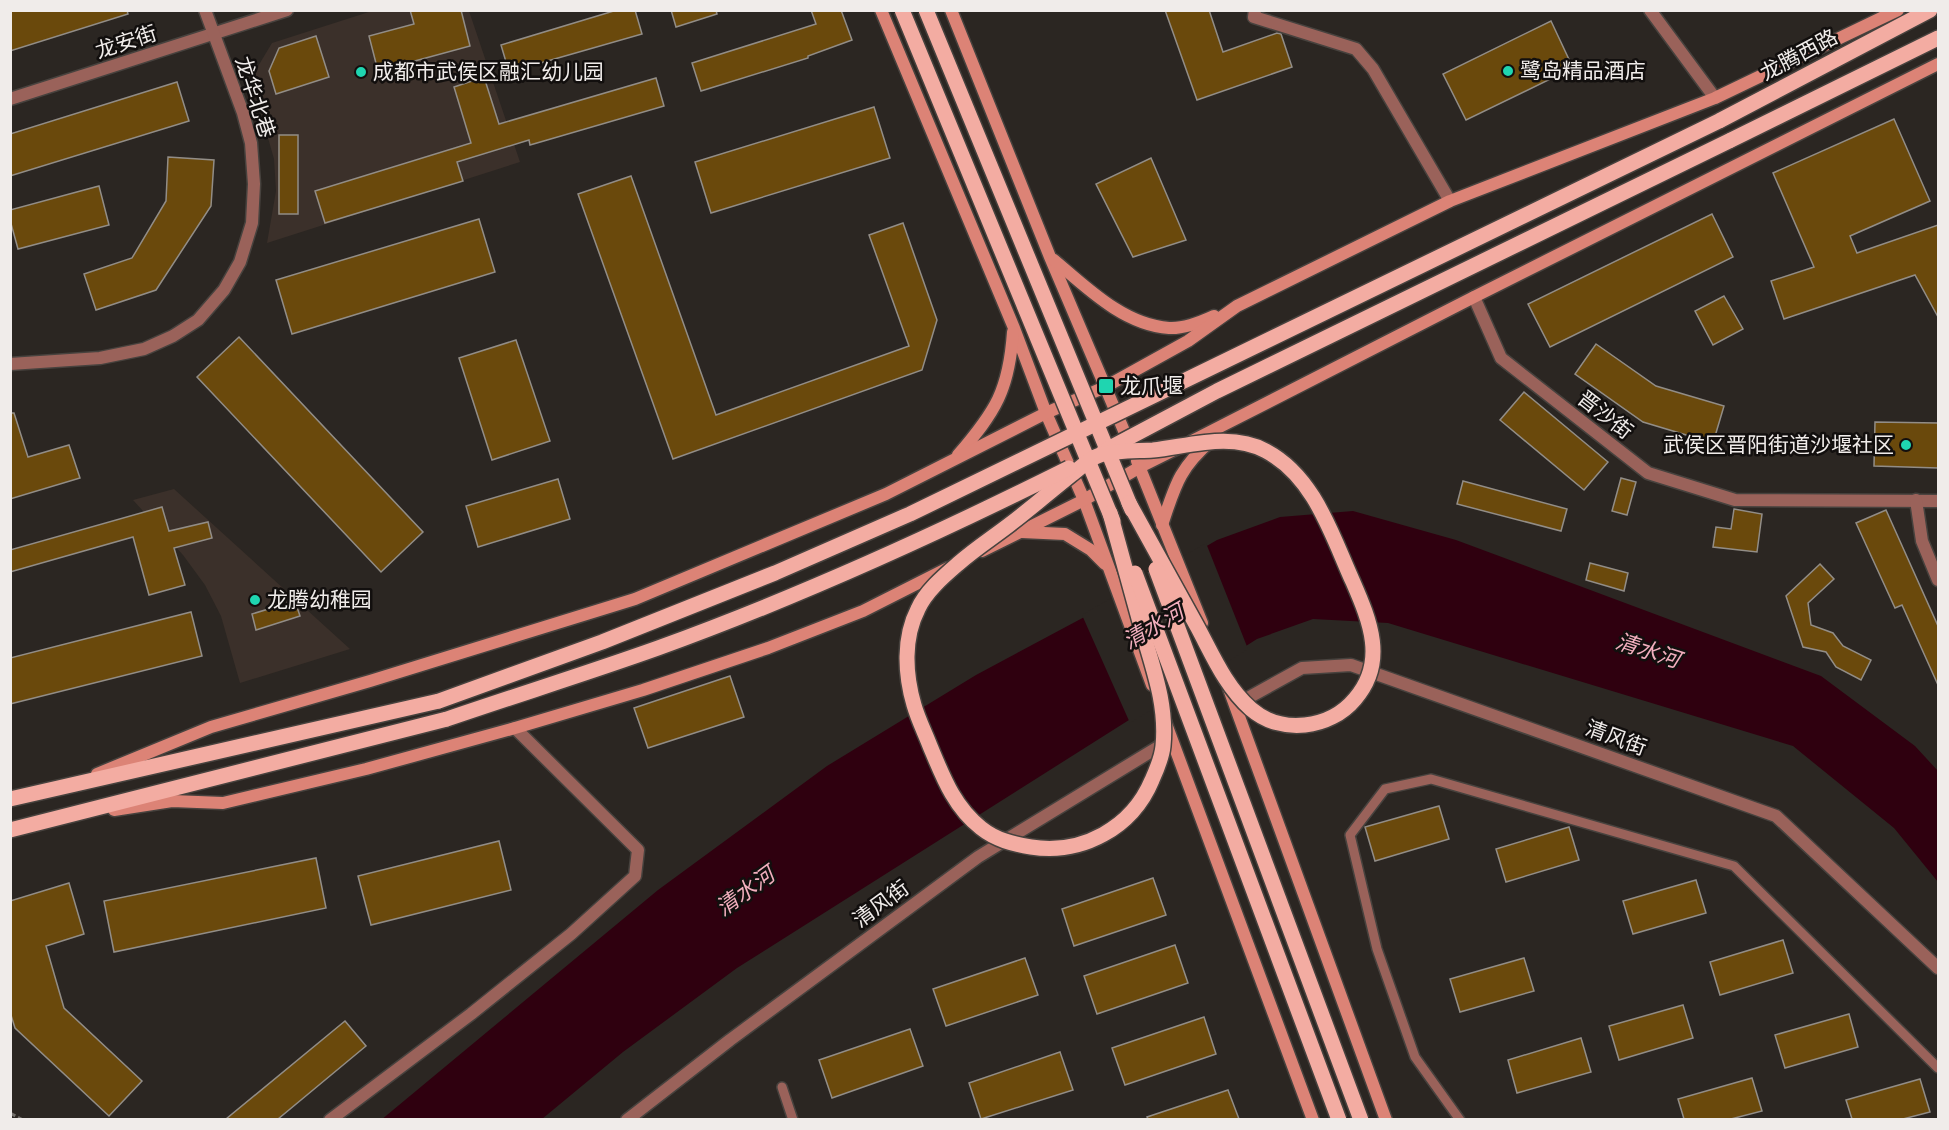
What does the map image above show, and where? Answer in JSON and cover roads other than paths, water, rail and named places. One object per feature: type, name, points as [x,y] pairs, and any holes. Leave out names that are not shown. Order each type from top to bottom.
[{"type":"main road","points":[[881,10],[1014,328],[1046,413],[1084,500],[1313,1119]]},
{"type":"main road","points":[[902,10],[1148,604],[1339,1119]]},
{"type":"main road","points":[[926,10],[1169,601],[1361,1119]]},
{"type":"main road","points":[[951,10],[1050,257],[1140,467],[1226,682],[1386,1119]]},
{"type":"main road","points":[[1050,257],[1119,311],[1148,325],[1171,328],[1200,322],[1450,201],[1715,98],[1898,10]]},
{"type":"main road","name":"龙腾西路","points":[[63,788],[439,701],[602,642],[764,578],[910,514],[1719,121],[1930,10]]},
{"type":"main road","points":[[10,830],[65,818],[447,719],[658,648],[835,579],[965,520],[1096,455],[1217,391],[1938,38]]},
{"type":"main road","points":[[65,818],[172,801],[223,803],[366,768],[644,690],[778,644],[863,611],[1084,500],[1140,467],[1474,297],[1938,64]]},
{"type":"main road","points":[[10,799],[63,788],[210,727],[370,681],[635,599],[886,494],[1046,413],[1105,387],[1188,341],[1237,306]]},
{"type":"main road","points":[[954,460],[983,424],[1005,386],[1011,362],[1014,328]]},
{"type":"main road","points":[[1162,525],[1177,481],[1189,461],[1211,441],[1258,408]]},
{"type":"main road","points":[[1110,513],[1164,706],[1163,751],[1145,797],[1122,823],[1103,835],[1069,848],[1051,850],[1001,840],[984,831],[969,818],[947,786],[915,708],[909,684],[906,657],[910,634],[916,611],[928,592],[959,563],[1096,455],[1171,448],[1206,442],[1239,441],[1264,450],[1286,464],[1308,488],[1320,509],[1367,613],[1373,635],[1372,661],[1367,678],[1356,698],[1340,712],[1322,722],[1304,727],[1280,723],[1254,712],[1227,682],[1129,503]]},
{"type":"main road","points":[[1021,532],[1065,534],[1091,550],[1110,572]]},
{"type":"street","name":"龙华北巷","points":[[10,364],[100,358],[144,349],[198,320],[224,290],[240,262],[252,223],[254,184],[251,142],[243,113],[205,10]]},
{"type":"street","name":"龙安街","points":[[10,99],[287,10]]},
{"type":"street","points":[[1255,10],[1254,17],[1356,48],[1373,69],[1450,201]]},
{"type":"street","points":[[1650,10],[1715,98]]},
{"type":"street","name":"晋沙街","points":[[1474,297],[1501,358],[1648,473],[1735,500],[1938,501]]},
{"type":"street","points":[[1916,500],[1922,542],[1938,580]]},
{"type":"street","name":"清风街","points":[[1235,705],[1302,668],[1351,665],[1776,816],[1938,968]]},
{"type":"street","points":[[330,1119],[471,1014],[571,934],[634,876],[638,850],[515,728]]},
{"type":"street","name":"清风街","points":[[627,1119],[978,857],[1172,738]]},
{"type":"lane","points":[[1460,1119],[1415,1057],[1377,949],[1350,835],[1385,789],[1431,779],[1734,866],[1938,1068]]},
{"type":"lane","points":[[782,1087],[793,1119]]},
{"type":"water","name":"清水河","points":[[1353,511],[1456,540],[1821,676],[1915,746],[1938,771],[1938,882],[1894,828],[1793,746],[1388,623],[1313,619],[1257,639],[737,968],[623,1052],[542,1119],[381,1120],[658,890],[827,766],[976,675],[1090,614],[1217,540],[1280,517]]},
{"type":"place","name":"鹭岛精品酒店","points":[[1508,71]]},
{"type":"place","name":"成都市武侯区融汇幼儿园","points":[[361,72]]},
{"type":"place","name":"龙爪堰","points":[[1106,386]]},
{"type":"place","name":"武侯区晋阳街道沙堰社区","points":[[1906,445]]},
{"type":"place","name":"龙腾幼稚园","points":[[255,600]]}]
